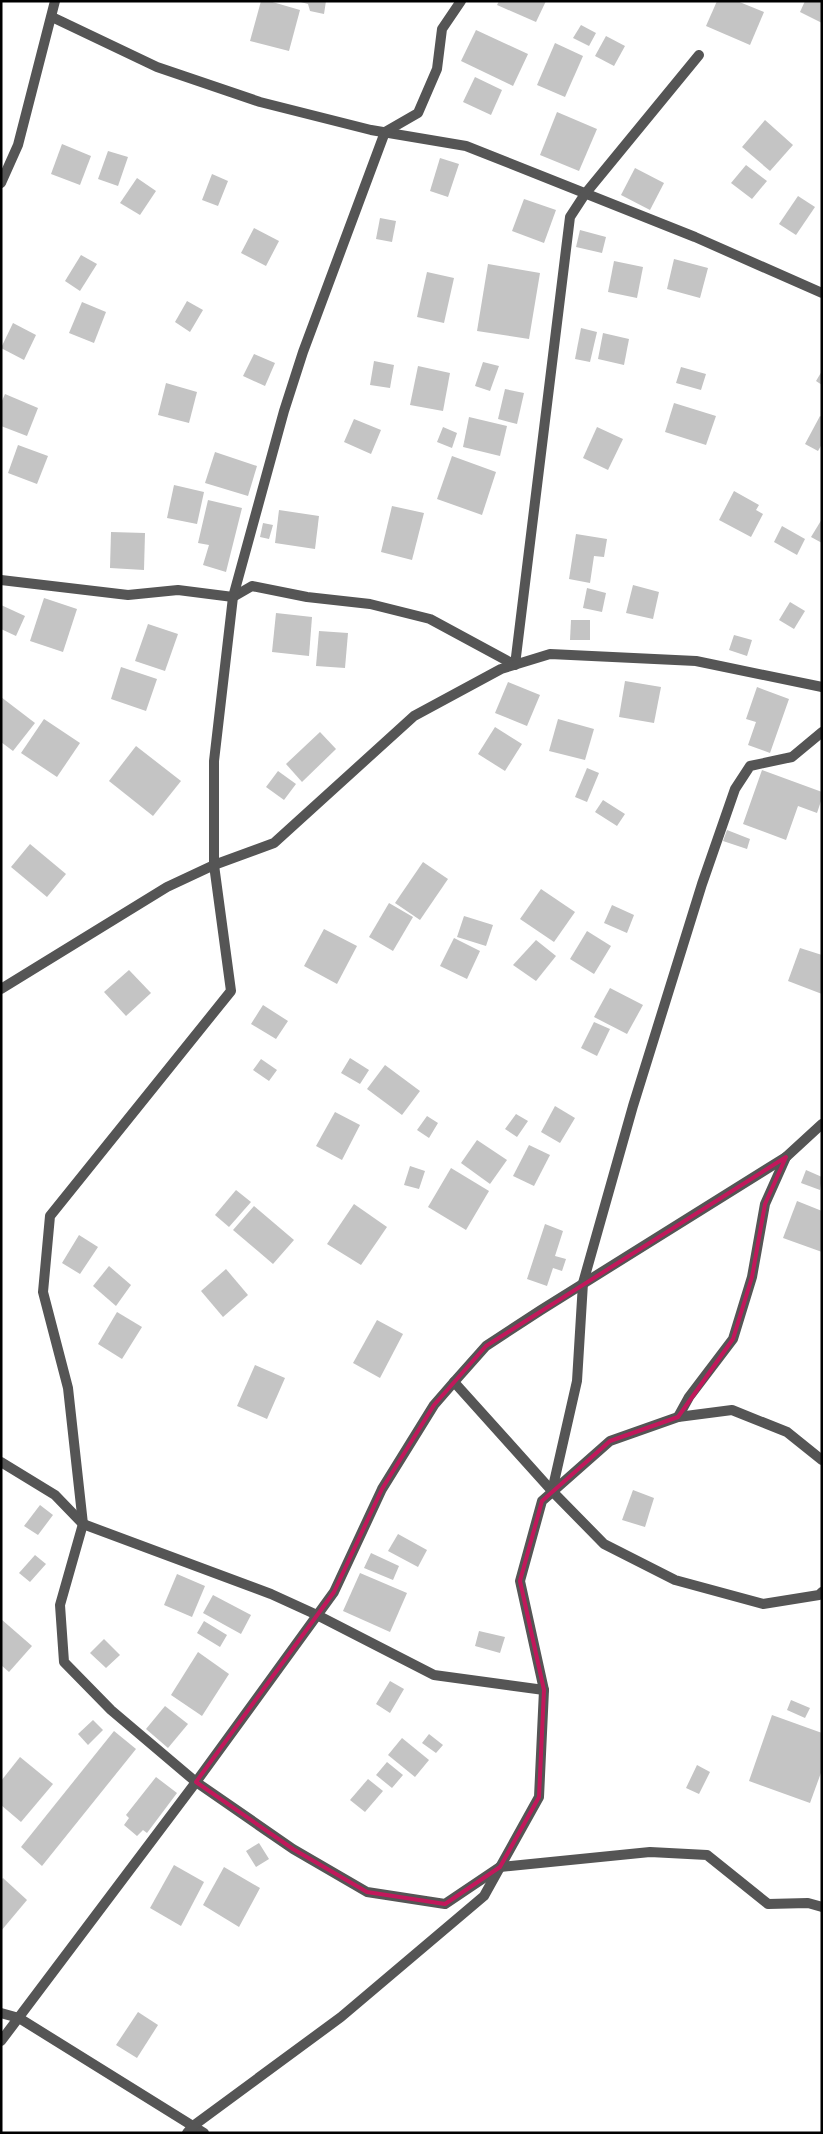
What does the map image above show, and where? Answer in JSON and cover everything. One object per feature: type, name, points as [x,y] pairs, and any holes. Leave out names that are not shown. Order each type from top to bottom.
[{"type":"street","points":[[1,183],[18,145],[55,1]]},
{"type":"street","points":[[461,1],[442,29],[438,70],[418,114],[385,132],[303,352],[284,411],[232,597],[214,761],[214,865],[231,991],[50,1216],[43,1292],[68,1388],[83,1524],[60,1605],[64,1662],[111,1710],[196,1782],[293,1849],[367,1892],[444,1904],[500,1867],[650,1852],[707,1855],[768,1904],[808,1903],[822,1907]]},
{"type":"street","points":[[52,17],[157,67],[260,102],[385,132],[466,146],[695,237],[822,293]]},
{"type":"street","points":[[514,665],[570,217],[585,194],[699,55]]},
{"type":"street","points":[[1,580],[128,595],[178,590],[232,597],[252,586],[308,598],[370,604],[430,619],[514,665]]},
{"type":"street","points":[[1,989],[167,887],[214,865],[274,843],[414,716],[501,669],[550,654],[696,661],[822,687]]},
{"type":"street","points":[[552,1491],[577,1381],[584,1283],[633,1106],[702,884],[735,789],[750,766],[792,757],[822,732]]},
{"type":"street","points":[[1,2041],[196,1782],[318,1615],[334,1592],[382,1489],[434,1405],[486,1346],[786,1157],[822,1124]]},
{"type":"street","points":[[678,1417],[688,1397],[733,1339],[752,1277],[765,1204],[786,1157]]},
{"type":"street","points":[[454,1382],[552,1491],[604,1544],[675,1580],[763,1604],[819,1595],[822,1592]]},
{"type":"street","points":[[190,2129],[341,2017],[484,1896],[539,1797],[544,1690],[520,1581],[542,1501],[610,1441],[678,1417],[732,1410],[786,1432],[822,1460]]},
{"type":"street","points":[[1,1462],[55,1495],[83,1524],[271,1594],[318,1615],[434,1674],[544,1690]]},
{"type":"street","points":[[1,2013],[19,2018],[190,2129],[204,2133]]},
{"type":"highlighted area","points":[[786,1157],[765,1204],[752,1277],[733,1339],[678,1417],[610,1441],[542,1501],[520,1581],[544,1690],[539,1797],[500,1867],[445,1904],[367,1892],[293,1849],[196,1782],[334,1592],[382,1489],[434,1405],[486,1346]]},
{"type":"building","points":[[261,1],[269,1],[300,10],[289,51],[250,41]]},
{"type":"building","points":[[297,1],[326,1],[324,14],[310,11],[308,4]]},
{"type":"building","points":[[499,1],[546,1],[536,22],[497,5]]},
{"type":"building","points":[[717,1],[737,1],[764,12],[750,45],[706,26]]},
{"type":"building","points":[[805,1],[822,1],[822,23],[800,12]]},
{"type":"building","points":[[581,25],[596,33],[589,46],[573,38]]},
{"type":"building","points":[[476,30],[528,54],[513,86],[461,61]]},
{"type":"building","points":[[606,36],[625,46],[614,66],[595,56]]},
{"type":"building","points":[[555,43],[583,56],[565,97],[537,85]]},
{"type":"building","points":[[475,77],[502,90],[491,115],[463,102]]},
{"type":"building","points":[[557,112],[597,129],[579,171],[540,155]]},
{"type":"building","points":[[765,120],[793,145],[770,171],[742,147]]},
{"type":"building","points":[[62,144],[91,156],[80,185],[51,174]]},
{"type":"building","points":[[108,151],[128,157],[118,186],[98,179]]},
{"type":"building","points":[[440,158],[459,164],[448,197],[430,191]]},
{"type":"building","points":[[746,165],[767,181],[752,199],[731,183]]},
{"type":"building","points":[[635,168],[664,183],[650,210],[621,195]]},
{"type":"building","points":[[212,174],[228,181],[218,206],[202,200]]},
{"type":"building","points":[[137,178],[156,191],[140,215],[120,203]]},
{"type":"building","points":[[798,196],[815,207],[796,235],[779,224]]},
{"type":"building","points":[[524,199],[556,210],[544,243],[512,231]]},
{"type":"building","points":[[380,218],[396,221],[392,242],[376,239]]},
{"type":"building","points":[[254,228],[279,241],[266,266],[241,253]]},
{"type":"building","points":[[580,230],[606,237],[602,253],[576,247]]},
{"type":"building","points":[[81,255],[97,264],[80,291],[65,281]]},
{"type":"building","points":[[674,259],[708,268],[700,298],[667,289]]},
{"type":"building","points":[[614,261],[643,267],[637,298],[608,292]]},
{"type":"building","points":[[488,264],[540,273],[529,339],[477,331]]},
{"type":"building","points":[[427,272],[454,278],[444,323],[417,317]]},
{"type":"building","points":[[187,301],[203,310],[190,332],[175,322]]},
{"type":"building","points":[[82,302],[106,312],[94,343],[69,333]]},
{"type":"building","points":[[13,323],[36,335],[24,360],[1,348]]},
{"type":"building","points":[[581,328],[597,332],[590,362],[575,359]]},
{"type":"building","points":[[603,333],[629,339],[624,365],[598,359]]},
{"type":"building","points":[[254,354],[275,363],[265,386],[243,376]]},
{"type":"building","points":[[374,361],[394,365],[390,388],[370,385]]},
{"type":"building","points":[[483,362],[499,366],[490,391],[475,386]]},
{"type":"building","points":[[418,366],[450,373],[443,411],[410,405]]},
{"type":"building","points":[[681,367],[706,374],[701,390],[676,383]]},
{"type":"building","points":[[822,371],[822,385],[816,381]]},
{"type":"building","points":[[166,383],[197,392],[189,423],[158,415]]},
{"type":"building","points":[[505,389],[524,393],[517,424],[498,419]]},
{"type":"building","points":[[5,394],[38,408],[27,436],[1,426],[1,403]]},
{"type":"building","points":[[674,403],[716,416],[706,445],[665,432]]},
{"type":"building","points":[[820,416],[822,417],[822,444],[818,451],[805,444]]},
{"type":"building","points":[[469,417],[507,426],[500,456],[463,447]]},
{"type":"building","points":[[354,419],[381,430],[371,454],[344,442]]},
{"type":"building","points":[[443,427],[457,433],[452,448],[437,442]]},
{"type":"building","points":[[597,427],[623,439],[608,470],[583,458]]},
{"type":"building","points":[[18,445],[48,456],[37,484],[8,473]]},
{"type":"building","points":[[215,452],[257,466],[248,496],[205,483]]},
{"type":"building","points":[[452,456],[496,472],[482,515],[437,499]]},
{"type":"building","points":[[174,485],[204,492],[197,524],[167,518]]},
{"type":"building","points":[[734,491],[759,505],[756,510],[763,514],[751,537],[719,520]]},
{"type":"building","points":[[208,500],[242,508],[226,572],[203,565],[209,545],[198,543]]},
{"type":"building","points":[[392,506],[424,513],[412,560],[381,552]]},
{"type":"building","points":[[279,510],[319,516],[315,549],[275,543]]},
{"type":"building","points":[[822,519],[822,543],[811,537]]},
{"type":"building","points":[[263,523],[273,525],[269,539],[260,537]]},
{"type":"building","points":[[782,526],[805,539],[797,555],[774,542]]},
{"type":"building","points":[[111,532],[145,533],[144,570],[110,568]]},
{"type":"building","points":[[576,534],[607,539],[604,557],[594,556],[590,583],[569,579]]},
{"type":"building","points":[[633,585],[659,592],[653,619],[626,613]]},
{"type":"building","points":[[587,588],[606,593],[602,612],[583,608]]},
{"type":"building","points":[[44,598],[77,609],[63,652],[30,641]]},
{"type":"building","points":[[790,602],[805,611],[794,629],[779,620]]},
{"type":"building","points":[[1,605],[25,616],[16,636],[1,629]]},
{"type":"building","points":[[276,613],[312,617],[309,656],[272,652]]},
{"type":"building","points":[[571,620],[590,620],[590,640],[570,640]]},
{"type":"building","points":[[148,624],[178,634],[165,671],[135,661]]},
{"type":"building","points":[[319,631],[348,633],[345,668],[316,666]]},
{"type":"building","points":[[734,635],[752,640],[747,656],[729,650]]},
{"type":"building","points":[[121,667],[157,679],[146,711],[111,699]]},
{"type":"building","points":[[625,681],[661,687],[654,723],[619,717]]},
{"type":"building","points":[[508,682],[540,695],[527,726],[495,713]]},
{"type":"building","points":[[757,687],[789,699],[770,753],[748,745],[756,722],[746,719]]},
{"type":"building","points":[[1,697],[35,723],[13,751],[1,742]]},
{"type":"building","points":[[44,719],[80,743],[57,777],[21,753]]},
{"type":"building","points":[[558,719],[594,729],[585,760],[549,751]]},
{"type":"building","points":[[495,727],[522,744],[505,771],[478,754]]},
{"type":"building","points":[[320,732],[336,749],[302,782],[286,764]]},
{"type":"building","points":[[136,746],[181,781],[153,816],[109,781]]},
{"type":"building","points":[[587,768],[599,773],[587,802],[575,797]]},
{"type":"building","points":[[762,770],[822,792],[817,813],[798,806],[786,840],[743,824]]},
{"type":"building","points":[[278,771],[296,784],[284,800],[266,787]]},
{"type":"building","points":[[603,800],[625,814],[617,826],[595,812]]},
{"type":"building","points":[[727,830],[750,839],[747,849],[723,841]]},
{"type":"building","points":[[30,844],[66,874],[47,897],[11,867]]},
{"type":"building","points":[[423,862],[448,879],[420,920],[395,903]]},
{"type":"building","points":[[541,889],[575,912],[554,942],[520,919]]},
{"type":"building","points":[[389,903],[413,917],[393,951],[369,937]]},
{"type":"building","points":[[612,905],[634,915],[627,933],[604,923]]},
{"type":"building","points":[[464,916],[493,925],[486,946],[457,937]]},
{"type":"building","points":[[324,929],[357,946],[337,984],[304,966]]},
{"type":"building","points":[[587,931],[611,946],[594,974],[570,959]]},
{"type":"building","points":[[454,938],[480,951],[467,979],[440,966]]},
{"type":"building","points":[[536,940],[556,956],[536,981],[513,965]]},
{"type":"building","points":[[800,948],[822,955],[822,994],[788,981]]},
{"type":"building","points":[[129,970],[151,993],[126,1016],[104,992]]},
{"type":"building","points":[[610,988],[643,1005],[627,1034],[594,1017]]},
{"type":"building","points":[[263,1005],[288,1021],[276,1039],[251,1024]]},
{"type":"building","points":[[594,1022],[610,1029],[597,1056],[581,1048]]},
{"type":"building","points":[[350,1058],[369,1070],[360,1084],[341,1073]]},
{"type":"building","points":[[261,1059],[277,1070],[269,1081],[253,1070]]},
{"type":"building","points":[[385,1065],[420,1091],[402,1115],[367,1089]]},
{"type":"building","points":[[555,1106],[575,1118],[560,1143],[541,1132]]},
{"type":"building","points":[[335,1112],[360,1125],[342,1160],[316,1146]]},
{"type":"building","points":[[516,1114],[528,1121],[517,1137],[505,1129]]},
{"type":"building","points":[[427,1116],[438,1123],[429,1138],[417,1130]]},
{"type":"building","points":[[477,1140],[507,1160],[490,1184],[461,1163]]},
{"type":"building","points":[[529,1145],[550,1155],[534,1186],[513,1176]]},
{"type":"building","points":[[410,1166],[425,1171],[419,1189],[404,1185]]},
{"type":"building","points":[[451,1168],[489,1191],[466,1230],[428,1207]]},
{"type":"building","points":[[806,1170],[822,1177],[820,1190],[801,1183]]},
{"type":"building","points":[[236,1190],[251,1202],[229,1227],[215,1215]]},
{"type":"building","points":[[797,1201],[822,1211],[822,1252],[783,1238]]},
{"type":"building","points":[[354,1204],[387,1227],[361,1265],[327,1244]]},
{"type":"building","points":[[254,1206],[294,1240],[273,1264],[233,1230]]},
{"type":"building","points":[[545,1224],[563,1231],[555,1256],[566,1259],[562,1271],[553,1268],[547,1286],[527,1279]]},
{"type":"building","points":[[79,1235],[98,1247],[80,1274],[62,1263]]},
{"type":"building","points":[[109,1266],[131,1285],[116,1306],[93,1286]]},
{"type":"building","points":[[226,1269],[248,1295],[223,1317],[201,1291]]},
{"type":"building","points":[[117,1312],[142,1327],[122,1359],[98,1344]]},
{"type":"building","points":[[377,1320],[403,1334],[380,1378],[353,1363]]},
{"type":"building","points":[[255,1365],[285,1378],[267,1419],[237,1406]]},
{"type":"building","points":[[633,1490],[654,1498],[645,1527],[622,1520]]},
{"type":"building","points":[[40,1505],[53,1515],[38,1535],[24,1526]]},
{"type":"building","points":[[398,1534],[427,1550],[418,1567],[388,1551]]},
{"type":"building","points":[[371,1553],[399,1566],[393,1580],[364,1568]]},
{"type":"building","points":[[35,1555],[46,1564],[30,1582],[19,1573]]},
{"type":"building","points":[[360,1573],[407,1593],[390,1632],[343,1611]]},
{"type":"building","points":[[177,1574],[205,1586],[192,1617],[164,1605]]},
{"type":"building","points":[[213,1595],[251,1615],[241,1634],[203,1613]]},
{"type":"building","points":[[1,1619],[32,1646],[9,1672],[1,1665]]},
{"type":"building","points":[[204,1621],[227,1635],[220,1647],[197,1633]]},
{"type":"building","points":[[479,1631],[505,1637],[500,1653],[475,1646]]},
{"type":"building","points":[[104,1639],[120,1655],[106,1668],[90,1653]]},
{"type":"building","points":[[198,1652],[229,1674],[202,1716],[171,1695]]},
{"type":"building","points":[[390,1681],[404,1689],[390,1713],[376,1704]]},
{"type":"building","points":[[791,1700],[810,1708],[805,1718],[787,1710]]},
{"type":"building","points":[[165,1706],[188,1724],[168,1748],[146,1729]]},
{"type":"building","points":[[772,1715],[822,1733],[822,1770],[810,1803],[749,1781]]},
{"type":"building","points":[[93,1720],[103,1730],[88,1745],[78,1734]]},
{"type":"building","points":[[114,1731],[136,1749],[42,1866],[21,1847]]},
{"type":"building","points":[[429,1734],[443,1745],[436,1753],[422,1743]]},
{"type":"building","points":[[402,1738],[429,1760],[415,1777],[388,1755]]},
{"type":"building","points":[[20,1757],[53,1784],[21,1822],[1,1805],[1,1781]]},
{"type":"building","points":[[387,1762],[403,1775],[392,1788],[376,1775]]},
{"type":"building","points":[[697,1765],[710,1772],[699,1794],[686,1788]]},
{"type":"building","points":[[156,1777],[177,1793],[147,1833],[143,1830],[137,1836],[124,1825],[129,1818],[126,1815]]},
{"type":"building","points":[[368,1779],[383,1791],[365,1812],[350,1800]]},
{"type":"building","points":[[259,1843],[269,1859],[256,1867],[246,1851]]},
{"type":"building","points":[[174,1865],[204,1882],[181,1926],[150,1908]]},
{"type":"building","points":[[224,1867],[260,1888],[239,1927],[203,1905]]},
{"type":"building","points":[[3,1878],[27,1900],[1,1931],[1,1880]]},
{"type":"building","points":[[138,2012],[158,2025],[137,2058],[116,2045]]}]
